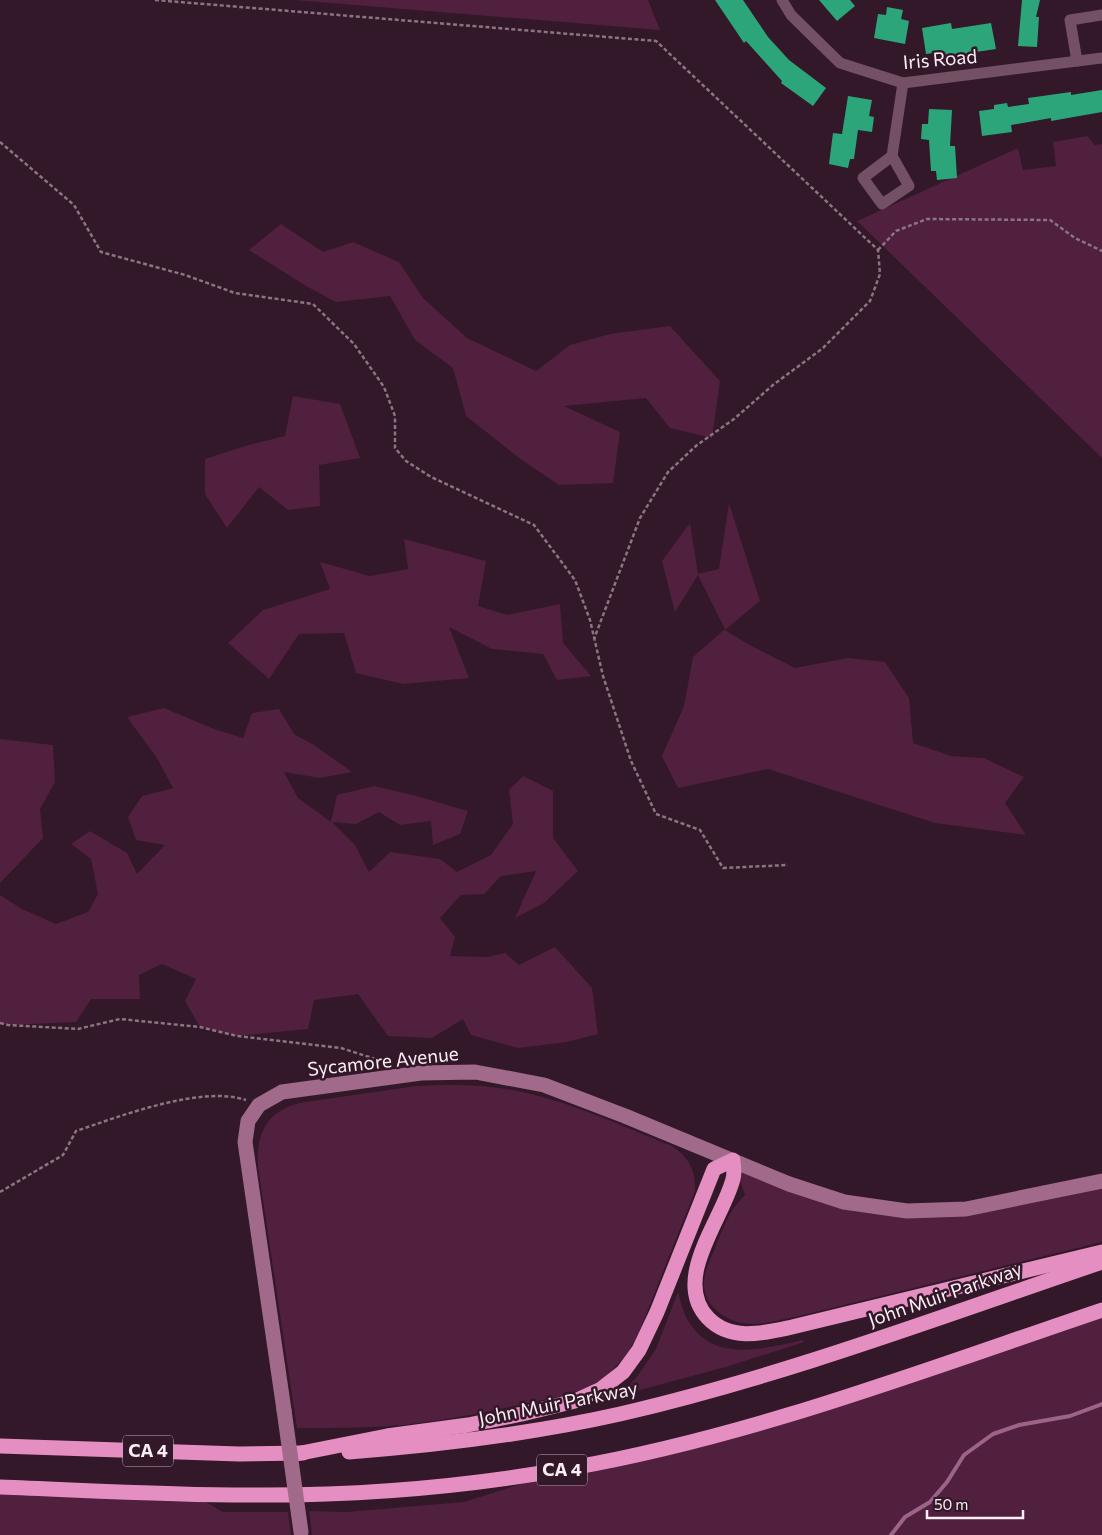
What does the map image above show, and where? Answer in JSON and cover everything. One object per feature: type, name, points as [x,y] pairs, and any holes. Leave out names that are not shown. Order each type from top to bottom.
[{"type":"highway","points":[[296,1454],[387,1436],[468,1425],[522,1414],[575,1401],[601,1389],[622,1372],[639,1350],[657,1312],[714,1169],[733,1160],[734,1178],[700,1258],[695,1284],[697,1297],[705,1314],[720,1327],[732,1332],[751,1334],[792,1327],[1102,1252]]},
{"type":"highway","name":"John Muir Parkway","points":[[0,1446],[239,1454],[296,1454],[402,1448],[564,1426],[716,1390],[786,1369],[1102,1262]]},
{"type":"highway","name":"CA 4","points":[[0,1486],[182,1494],[308,1495],[435,1486],[542,1473],[658,1451],[752,1426],[827,1403],[1102,1310]]},
{"type":"main road","name":"Sycamore Avenue","points":[[259,1104],[282,1092],[421,1073],[475,1072],[544,1085],[625,1116],[789,1184],[844,1202],[906,1211],[966,1209],[1102,1181]]},
{"type":"main road","points":[[259,1104],[248,1121],[245,1142],[301,1534]]},
{"type":"street","name":"Iris Road","points":[[782,0],[791,15],[840,63],[903,83],[1102,58]]},
{"type":"street","points":[[1077,61],[1070,20],[1102,15]]},
{"type":"street","points":[[892,156],[903,83]]},
{"type":"path","points":[[155,0],[656,41],[878,250],[880,274],[870,301],[823,348],[772,385],[734,419],[696,445],[668,472],[640,518],[594,639]]},
{"type":"path","points":[[0,142],[74,205],[101,252],[185,275],[235,292],[312,304],[354,344],[384,388],[395,416],[395,448],[406,461],[431,477],[534,525],[575,580],[590,620],[603,676],[631,761],[656,814],[700,830],[723,868],[788,865]]},
{"type":"path","points":[[878,250],[896,231],[927,219],[1050,220],[1075,238],[1102,251]]},
{"type":"path","points":[[0,1023],[78,1029],[120,1019],[200,1027],[237,1036],[341,1048],[394,1065]]},
{"type":"path","points":[[0,1192],[63,1155],[76,1131],[165,1103],[217,1095],[259,1104]]},
{"type":"shaded area","points":[[294,0],[648,0],[660,30]]},
{"type":"shaded area","points":[[1087,136],[1095,145],[1102,144],[1102,458],[857,221],[1018,148],[1023,170],[1056,166],[1053,142]]},
{"type":"shaded area","points":[[281,224],[323,252],[353,242],[399,262],[423,298],[467,338],[536,371],[570,345],[610,334],[670,326],[720,381],[712,438],[670,428],[646,398],[564,406],[620,432],[613,483],[559,485],[519,458],[466,416],[453,368],[415,340],[390,296],[336,302],[306,286],[249,250]]},
{"type":"shaded area","points":[[293,396],[340,404],[360,458],[319,465],[320,506],[288,510],[259,487],[227,528],[205,494],[205,459],[285,436]]},
{"type":"shaded area","points":[[729,503],[760,601],[725,630],[795,668],[848,658],[885,662],[909,698],[913,743],[951,756],[984,758],[1024,777],[1005,803],[1026,835],[935,823],[768,769],[678,788],[662,756],[684,706],[693,657],[725,629],[698,575],[675,612],[662,561],[690,523],[698,574],[719,569]]},
{"type":"shaded area","points":[[404,539],[486,561],[478,606],[507,615],[560,604],[563,643],[591,676],[557,680],[543,654],[492,649],[449,627],[469,678],[403,684],[356,673],[344,633],[299,634],[269,679],[228,643],[263,610],[330,589],[320,562],[370,576],[408,569]]},
{"type":"shaded area","points":[[164,708],[214,729],[243,738],[252,713],[279,709],[294,734],[314,745],[352,772],[320,778],[284,772],[298,798],[331,822],[337,795],[374,786],[468,811],[460,834],[433,845],[431,821],[400,825],[379,812],[356,824],[332,822],[355,845],[369,872],[390,852],[440,859],[457,872],[491,855],[513,824],[509,790],[523,776],[553,791],[553,838],[578,871],[544,903],[515,918],[536,871],[501,876],[484,894],[461,895],[440,918],[455,937],[450,956],[488,957],[505,953],[519,965],[555,947],[592,988],[598,1034],[567,1042],[518,1048],[471,1035],[463,1019],[432,1038],[388,1036],[358,994],[314,1000],[308,1029],[237,1036],[200,1027],[185,1001],[196,979],[162,964],[139,975],[140,999],[91,999],[76,1022],[8,1025],[0,1023],[0,895],[22,909],[56,924],[88,912],[98,894],[91,859],[71,844],[90,831],[127,853],[137,874],[165,845],[136,840],[128,817],[142,796],[173,788],[157,758],[127,717]]},
{"type":"shaded area","points":[[0,739],[53,745],[55,782],[40,809],[43,838],[0,883]]},
{"type":"shaded area","points":[[416,1086],[492,1087],[543,1097],[587,1112],[672,1146],[683,1155],[693,1171],[695,1191],[640,1330],[632,1346],[611,1372],[589,1386],[555,1398],[482,1413],[404,1425],[297,1428],[258,1167],[261,1135],[265,1126],[278,1112],[299,1103]]},
{"type":"shaded area","points":[[733,1160],[789,1184],[907,1211],[1102,1181],[1102,1242],[799,1316],[753,1324],[735,1321],[726,1318],[712,1306],[707,1299],[704,1281],[708,1264],[727,1220],[745,1195]]},
{"type":"shaded area","points":[[678,1292],[685,1314],[691,1325],[702,1337],[714,1345],[728,1349],[743,1350],[803,1340],[804,1342],[726,1367],[617,1396],[636,1378],[656,1349]]},
{"type":"shaded area","points":[[1102,1309],[1102,1535],[312,1535],[309,1511],[346,1512],[464,1502],[571,1468],[683,1441]]},
{"type":"shaded area","points":[[0,1486],[192,1494],[223,1512],[288,1512],[291,1535],[0,1535]]},
{"type":"building","points":[[715,0],[743,0],[768,37],[789,60],[826,88],[813,106],[781,83],[782,81],[746,41],[744,43]]},
{"type":"building","points":[[819,0],[850,0],[855,6],[837,21]]},
{"type":"building","points":[[1022,0],[1040,0],[1036,17],[1039,17],[1037,47],[1018,46]]},
{"type":"building","points":[[887,7],[903,10],[901,19],[909,21],[905,44],[874,38],[878,14],[886,15]]},
{"type":"building","points":[[951,23],[952,29],[991,23],[996,49],[942,57],[941,52],[926,54],[922,28]]},
{"type":"building","points":[[1102,90],[1102,112],[1051,121],[1051,118],[1011,125],[1012,132],[982,136],[979,111],[994,109],[994,105],[1007,103],[1008,107],[1029,104],[1028,98],[1071,92],[1071,95]]},
{"type":"building","points":[[848,96],[872,100],[869,116],[874,117],[872,132],[858,130],[854,159],[850,159],[848,168],[829,164],[833,133],[842,134]]},
{"type":"building","points":[[929,109],[952,110],[950,146],[955,146],[957,178],[937,180],[936,171],[931,171],[929,140],[921,139],[922,124],[928,124]]},
{"type":"waterway","points":[[891,1535],[905,1517],[930,1502],[947,1482],[964,1455],[993,1434],[1019,1425],[1070,1416],[1102,1404]]}]
